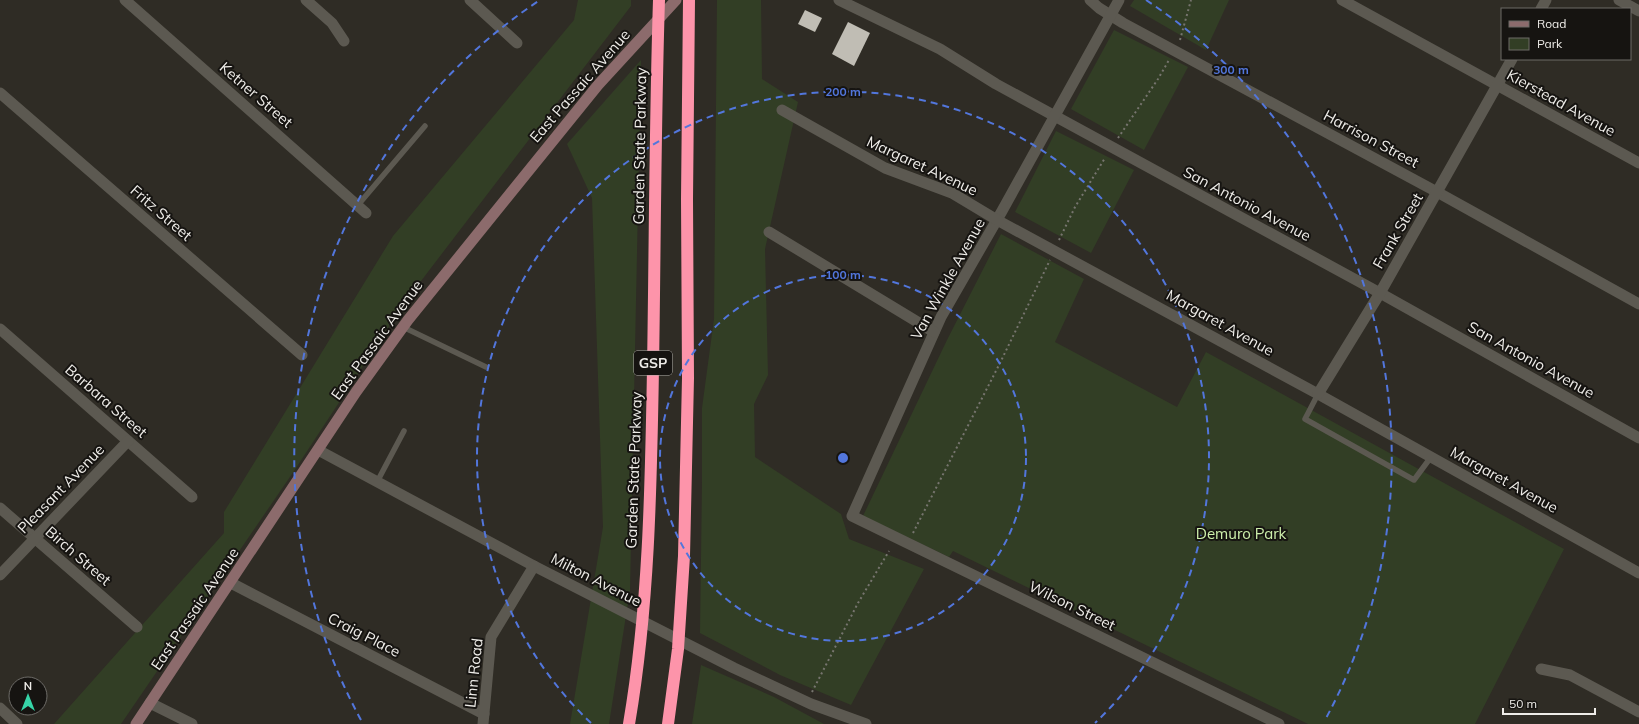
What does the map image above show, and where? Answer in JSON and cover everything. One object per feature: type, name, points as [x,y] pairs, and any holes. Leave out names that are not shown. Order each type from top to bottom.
[{"type":"highway","name":"Garden State Parkway","points":[[629,724],[642,632],[652,458],[655,125],[659,0]]},
{"type":"highway","name":"GSP","points":[[668,724],[678,649],[684,556],[688,378],[687,199],[689,0]]},
{"type":"main road","name":"East Passaic Avenue","points":[[136,724],[356,392],[403,327],[598,85],[676,0]]},
{"type":"street","name":"Ketner Street","points":[[125,0],[362,209]]},
{"type":"street","points":[[306,0],[332,23],[344,41]]},
{"type":"street","points":[[470,0],[516,43]]},
{"type":"street","name":"San Antonio Avenue","points":[[839,0],[940,48],[996,84],[1055,117],[1380,293],[1639,438]]},
{"type":"street","name":"Harrison Street","points":[[1090,0],[1110,15],[1437,192],[1639,304]]},
{"type":"street","name":"Van Winkle Avenue","points":[[852,516],[941,317],[1055,117],[1119,0]]},
{"type":"street","name":"Kierstead Avenue","points":[[1342,0],[1639,163]]},
{"type":"street","points":[[1619,0],[1639,11]]},
{"type":"street","name":"Frank Street","points":[[1318,394],[1380,293],[1511,60]]},
{"type":"street","name":"Fritz Street","points":[[0,93],[302,356]]},
{"type":"street","name":"Margaret Avenue","points":[[782,110],[885,168],[952,193],[997,220],[1318,394],[1639,573]]},
{"type":"street","points":[[769,232],[934,332]]},
{"type":"street","name":"Barbara Street","points":[[0,329],[192,497]]},
{"type":"street","name":"Pleasant Avenue","points":[[0,575],[128,441]]},
{"type":"street","name":"Milton Avenue","points":[[318,450],[534,566],[694,648],[770,686],[811,704],[866,724]]},
{"type":"street","name":"Birch Street","points":[[0,508],[137,627]]},
{"type":"street","name":"Wilson Street","points":[[852,516],[1279,724]]},
{"type":"street","name":"Linn Road","points":[[484,719],[491,637],[534,566]]},
{"type":"street","name":"Craig Place","points":[[230,583],[484,719]]},
{"type":"street","points":[[1541,669],[1570,675],[1639,712]]},
{"type":"street","points":[[150,702],[192,724]]},
{"type":"street","points":[[0,708],[17,724]]},
{"type":"lane","points":[[362,209],[425,126]]},
{"type":"lane","points":[[403,327],[486,367]]},
{"type":"lane","points":[[1318,394],[1304,419],[1318,427],[1414,480],[1432,457]]},
{"type":"lane","points":[[377,482],[404,430]]},
{"type":"path","points":[[1180,40],[1191,0]]},
{"type":"path","points":[[1118,138],[1158,79],[1170,58]]},
{"type":"path","points":[[1059,242],[1076,207],[1105,158]]},
{"type":"path","points":[[907,543],[999,365],[1050,259]]},
{"type":"path","points":[[811,693],[858,603],[889,551]]},
{"type":"green space","points":[[578,0],[631,0],[631,6],[405,302],[294,471],[121,724],[54,724],[224,533],[224,512],[393,236],[574,20]]},
{"type":"green space","points":[[717,0],[761,0],[762,79],[798,102],[765,249],[768,375],[754,404],[755,457],[841,514],[849,539],[924,569],[851,705],[780,675],[700,633],[702,408],[714,319]]},
{"type":"green space","points":[[1134,0],[1229,0],[1206,50],[1130,6]]},
{"type":"green space","points":[[1114,30],[1188,67],[1144,150],[1071,109]]},
{"type":"green space","points":[[641,60],[630,590],[609,724],[570,724],[603,527],[592,198],[567,144]]},
{"type":"green space","points":[[1056,131],[1134,170],[1091,253],[1015,212]]},
{"type":"green space","name":"Demuro Park","points":[[1001,234],[1084,279],[1055,342],[1177,407],[1206,352],[1564,549],[1475,724],[1308,724],[953,551],[949,557],[863,516],[947,340]]},
{"type":"green space","points":[[701,665],[774,697],[824,724],[692,724]]},
{"type":"building","points":[[805,10],[822,18],[815,32],[798,24]]},
{"type":"building","points":[[848,22],[870,33],[854,66],[832,54]]}]
